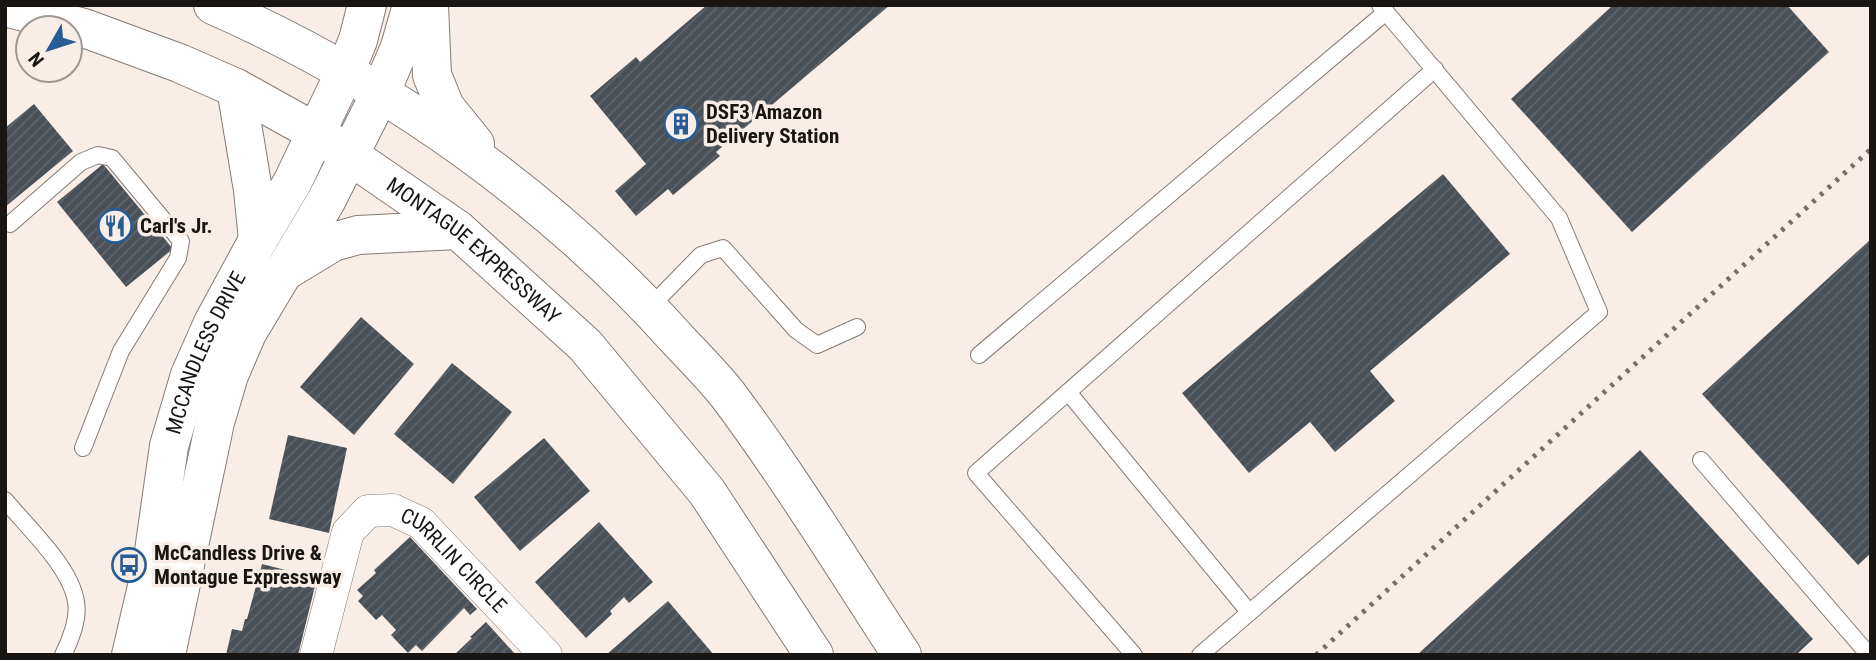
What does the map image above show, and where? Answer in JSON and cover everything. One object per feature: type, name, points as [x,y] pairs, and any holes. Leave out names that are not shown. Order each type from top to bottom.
[{"type":"main road","points":[[213,5],[263,27],[380,94],[506,181],[613,271],[726,394],[778,467],[902,655]]},
{"type":"main road","name":"MCCANDLESS DRIVE","points":[[131,655],[152,565],[169,446],[190,374],[213,323],[317,133],[358,40],[367,5]]},
{"type":"main road","name":"MCCANDLESS DRIVE","points":[[166,655],[215,422],[229,374],[247,333],[326,201],[380,94],[400,47],[412,5]]},
{"type":"main road","points":[[429,5],[432,75],[445,107],[506,181]]},
{"type":"main road","name":"MONTAGUE EXPRESSWAY","points":[[5,7],[84,28],[179,63],[236,88],[350,154],[458,230],[594,356],[707,492],[814,655]]},
{"type":"main road","points":[[236,88],[253,190],[258,240]]},
{"type":"main road","points":[[282,273],[333,243],[358,235],[458,230]]},
{"type":"street","name":"CURRLIN CIRCLE","points":[[316,655],[348,532],[368,511],[393,510],[421,523],[546,655]]},
{"type":"lane","points":[[979,355],[1383,9],[1559,218],[1599,312],[1200,655]]},
{"type":"lane","points":[[1135,655],[976,473],[1435,69]]},
{"type":"lane","points":[[10,224],[82,162],[98,155],[112,158],[181,241],[178,258],[121,351],[83,448]]},
{"type":"lane","points":[[649,308],[701,255],[723,248],[796,330],[817,345],[856,327]]},
{"type":"lane","points":[[1068,392],[1250,612]]},
{"type":"lane","points":[[1701,460],[1869,655]]},
{"type":"lane","points":[[5,500],[66,573],[77,604],[70,640],[63,655]]},
{"type":"building","name":"DSF3 Amazon Delivery Station","points":[[707,5],[890,5],[716,152],[720,156],[673,195],[668,189],[636,216],[615,191],[646,164],[590,96],[636,57],[640,62]]},
{"type":"building","points":[[1613,5],[1787,5],[1829,52],[1632,232],[1511,99]]},
{"type":"building","points":[[34,104],[73,151],[5,207],[5,128]]},
{"type":"building","name":"Carl's Jr.","points":[[103,164],[173,249],[126,287],[57,202]]},
{"type":"building","points":[[1443,174],[1510,254],[1370,371],[1395,401],[1335,452],[1310,422],[1249,473],[1182,393]]},
{"type":"building","points":[[1871,239],[1871,553],[1858,565],[1702,394]]},
{"type":"building","points":[[361,317],[414,364],[354,435],[300,387]]},
{"type":"building","points":[[452,363],[512,412],[453,484],[394,434]]},
{"type":"building","points":[[288,435],[347,448],[329,533],[269,519]]},
{"type":"building","points":[[544,438],[590,491],[520,551],[474,497]]},
{"type":"building","points":[[1640,450],[1813,639],[1796,655],[1417,655]]},
{"type":"building","points":[[599,522],[653,582],[629,603],[624,597],[610,611],[612,614],[586,638],[535,582]]},
{"type":"building","points":[[410,537],[477,609],[470,615],[464,608],[422,651],[416,645],[408,653],[391,635],[396,630],[382,615],[376,620],[358,601],[363,596],[357,590],[376,573],[374,570]]},
{"type":"building","points":[[262,564],[317,578],[298,655],[226,655],[232,629],[242,631],[247,619]]},
{"type":"building","points":[[668,601],[714,655],[606,655]]},
{"type":"building","points":[[486,622],[516,655],[454,655],[472,638],[470,637]]},
{"type":"railway","points":[[1316,655],[1871,149]]},
{"type":"place","name":"DSF3 Amazon Delivery Station","points":[[681,124]]},
{"type":"place","name":"Carl's Jr.","points":[[115,226]]},
{"type":"place","name":"McCandless Drive & Montague Expressway","points":[[129,565]]}]
